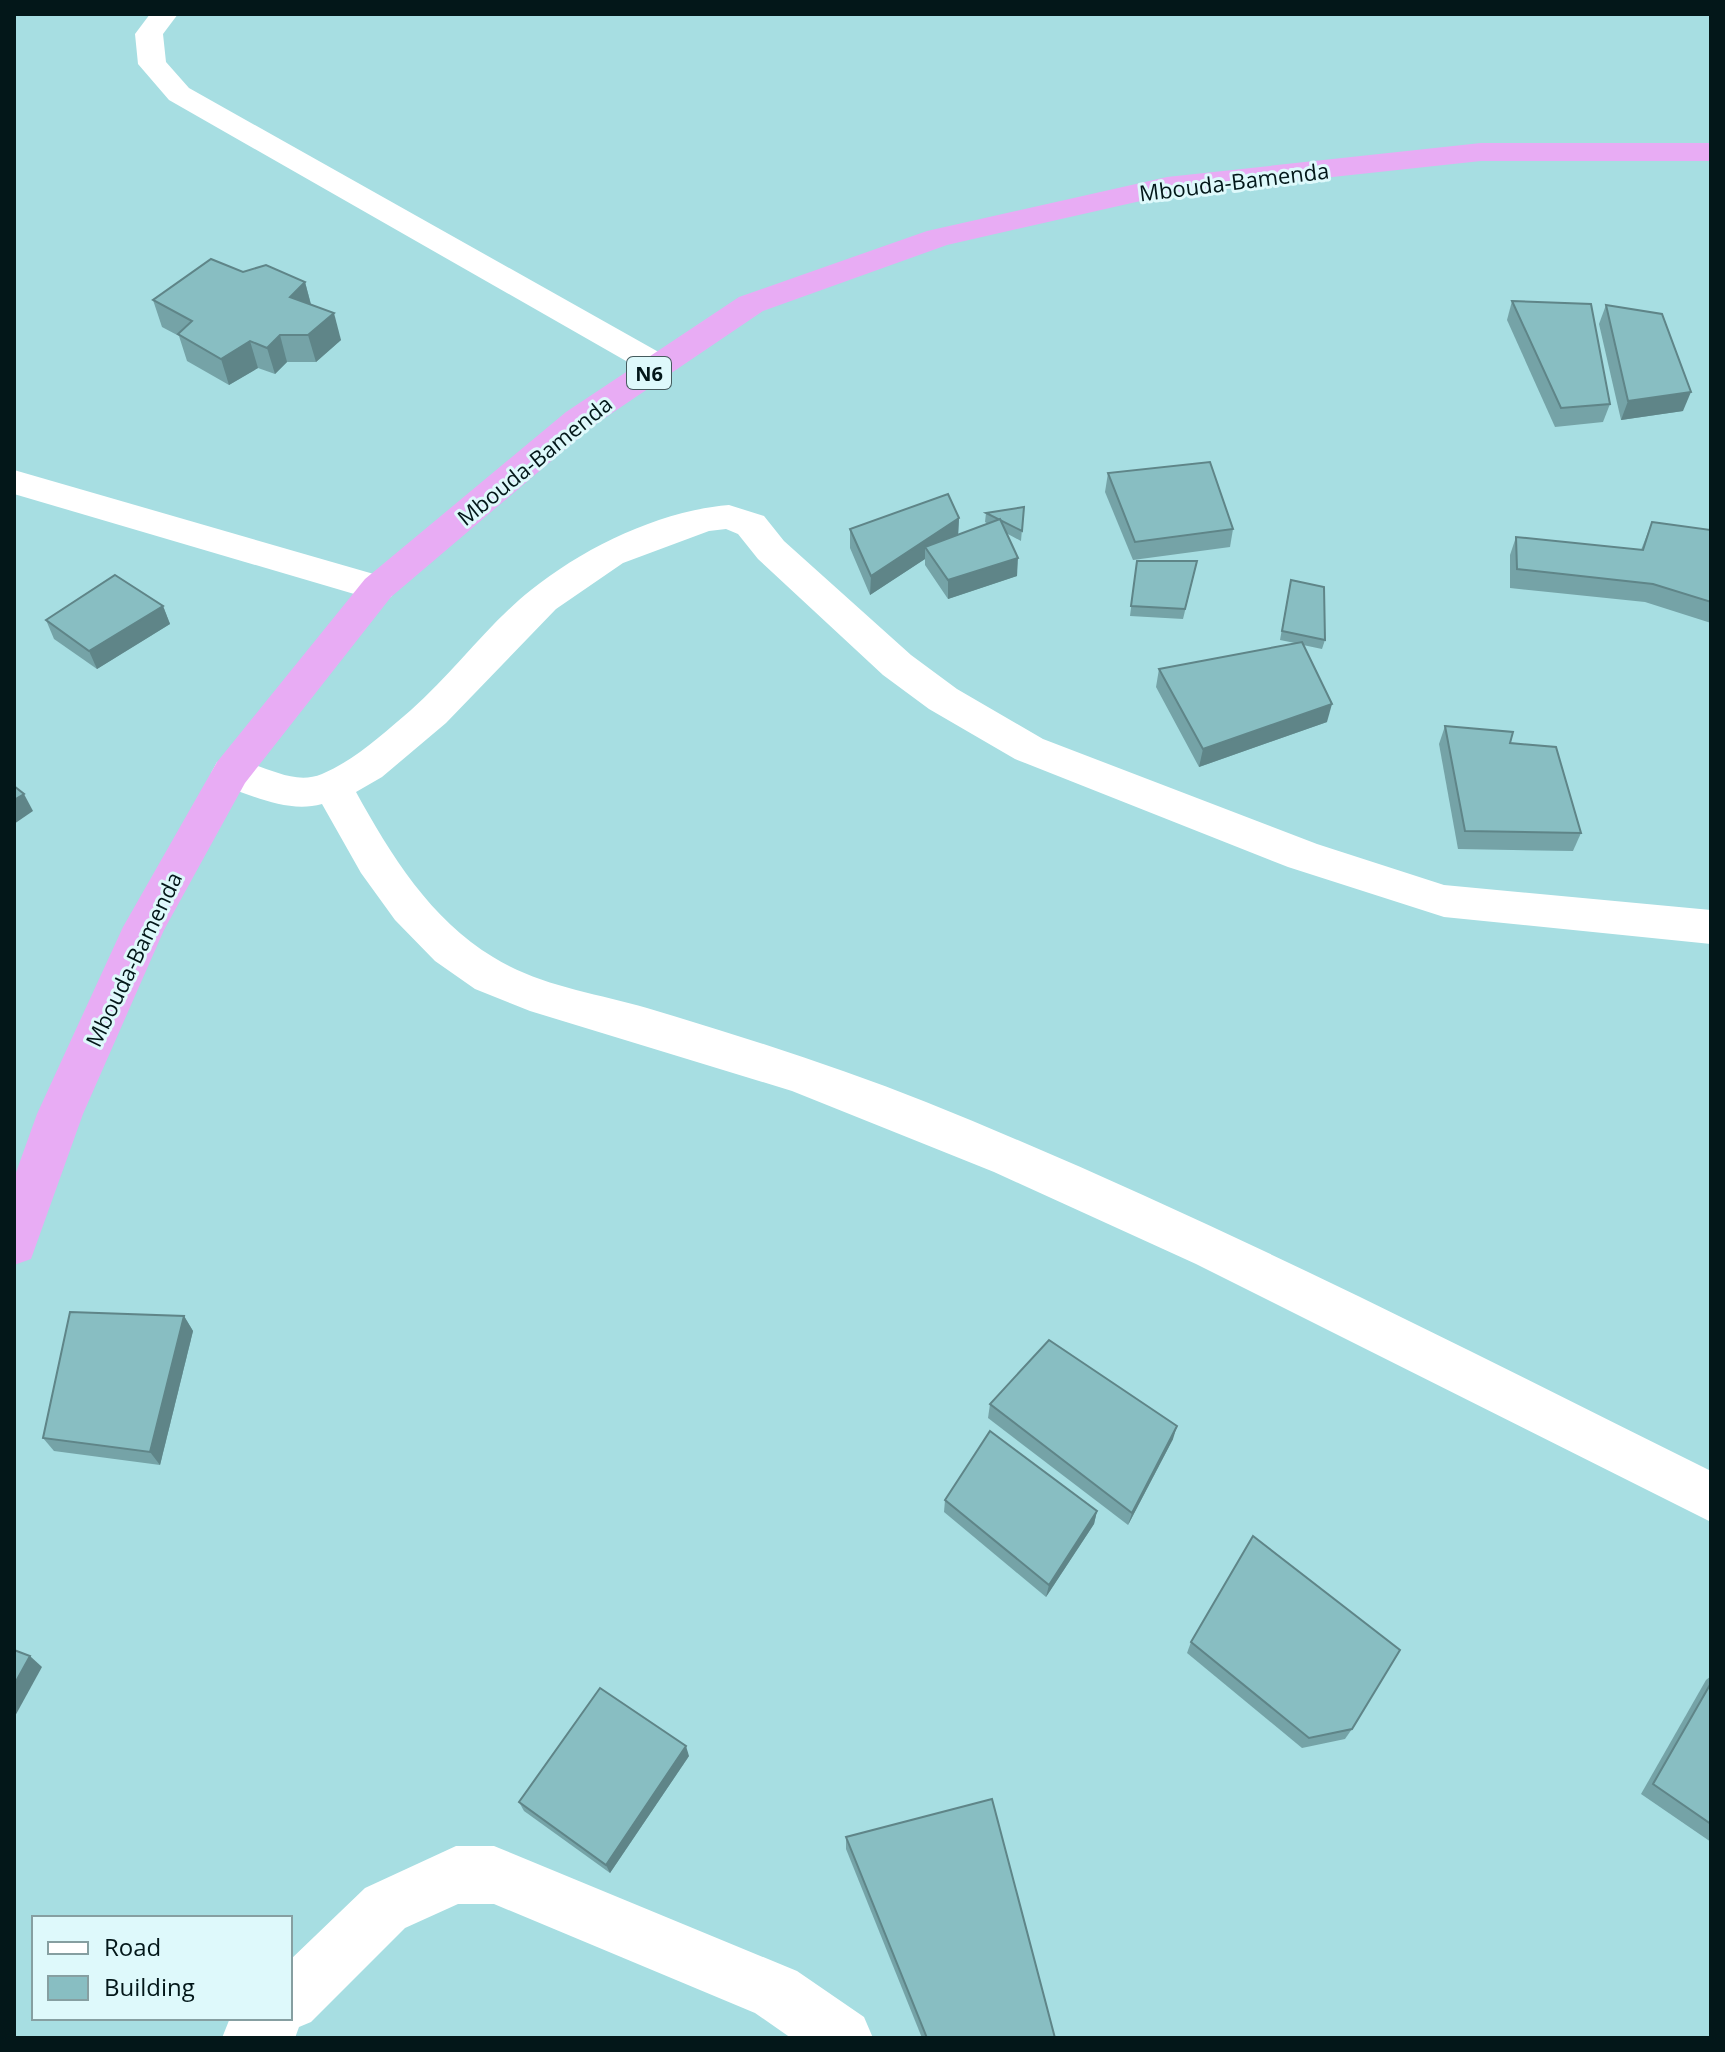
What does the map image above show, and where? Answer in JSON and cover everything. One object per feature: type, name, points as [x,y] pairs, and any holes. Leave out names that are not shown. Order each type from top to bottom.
[{"type":"highway","name":"Mbouda-Bamenda","points":[[14,1244],[60,1114],[144,927],[231,773],[378,588],[578,420],[751,304],[938,238],[1167,186],[1481,152],[1711,152]]},
{"type":"street","points":[[164,14],[149,34],[152,64],[179,94],[659,366]]},
{"type":"street","points":[[14,482],[378,588]]},
{"type":"street","points":[[231,773],[305,794],[355,777],[395,747],[543,600],[567,581],[610,554],[705,519],[729,517],[751,525],[771,550],[897,665],[943,699],[1029,749],[1303,856],[1444,901],[1711,927]]},
{"type":"street","points":[[333,787],[368,853],[417,919],[475,969],[516,987],[644,1025],[902,1113],[1062,1177],[1711,1497]]},
{"type":"street","points":[[292,1999],[385,1908],[456,1875],[494,1875],[776,1992],[843,2038]]},
{"type":"street","points":[[252,2038],[271,2020]]},
{"type":"building","points":[[211,259],[243,272],[266,265],[305,282],[290,297],[334,313],[308,335],[280,335],[267,348],[250,341],[221,359],[178,334],[192,321],[153,300]]},
{"type":"building","points":[[1512,301],[1591,304],[1610,404],[1561,408]]},
{"type":"building","points":[[1606,305],[1662,314],[1691,392],[1628,401]]},
{"type":"building","points":[[1210,462],[1233,529],[1135,542],[1108,473]]},
{"type":"building","points":[[948,494],[959,518],[871,576],[850,529]]},
{"type":"building","points":[[1024,507],[1022,531],[986,513]]},
{"type":"building","points":[[1000,519],[1018,558],[948,580],[925,547]]},
{"type":"building","points":[[1652,522],[1711,530],[1711,602],[1653,584],[1517,569],[1516,537],[1643,550]]},
{"type":"building","points":[[1137,561],[1197,561],[1185,609],[1131,606]]},
{"type":"building","points":[[115,575],[163,606],[89,651],[46,620]]},
{"type":"building","points":[[1291,580],[1324,587],[1325,640],[1282,631]]},
{"type":"building","points":[[1302,642],[1332,704],[1203,749],[1159,669]]},
{"type":"building","points":[[1445,726],[1513,732],[1510,743],[1556,747],[1581,833],[1465,831]]},
{"type":"building","points":[[14,786],[24,794],[14,800]]},
{"type":"building","points":[[70,1312],[184,1316],[150,1452],[43,1438]]},
{"type":"building","points":[[1049,1340],[1177,1426],[1132,1513],[990,1404]]},
{"type":"building","points":[[990,1431],[1097,1511],[1049,1585],[945,1500]]},
{"type":"building","points":[[1253,1536],[1400,1650],[1352,1729],[1309,1738],[1191,1642]]},
{"type":"building","points":[[14,1650],[30,1656],[14,1685]]},
{"type":"building","points":[[1711,1683],[1711,1824],[1653,1784]]},
{"type":"building","points":[[600,1688],[686,1746],[606,1865],[519,1802]]},
{"type":"building","points":[[992,1799],[1055,2038],[927,2038],[846,1837]]}]
